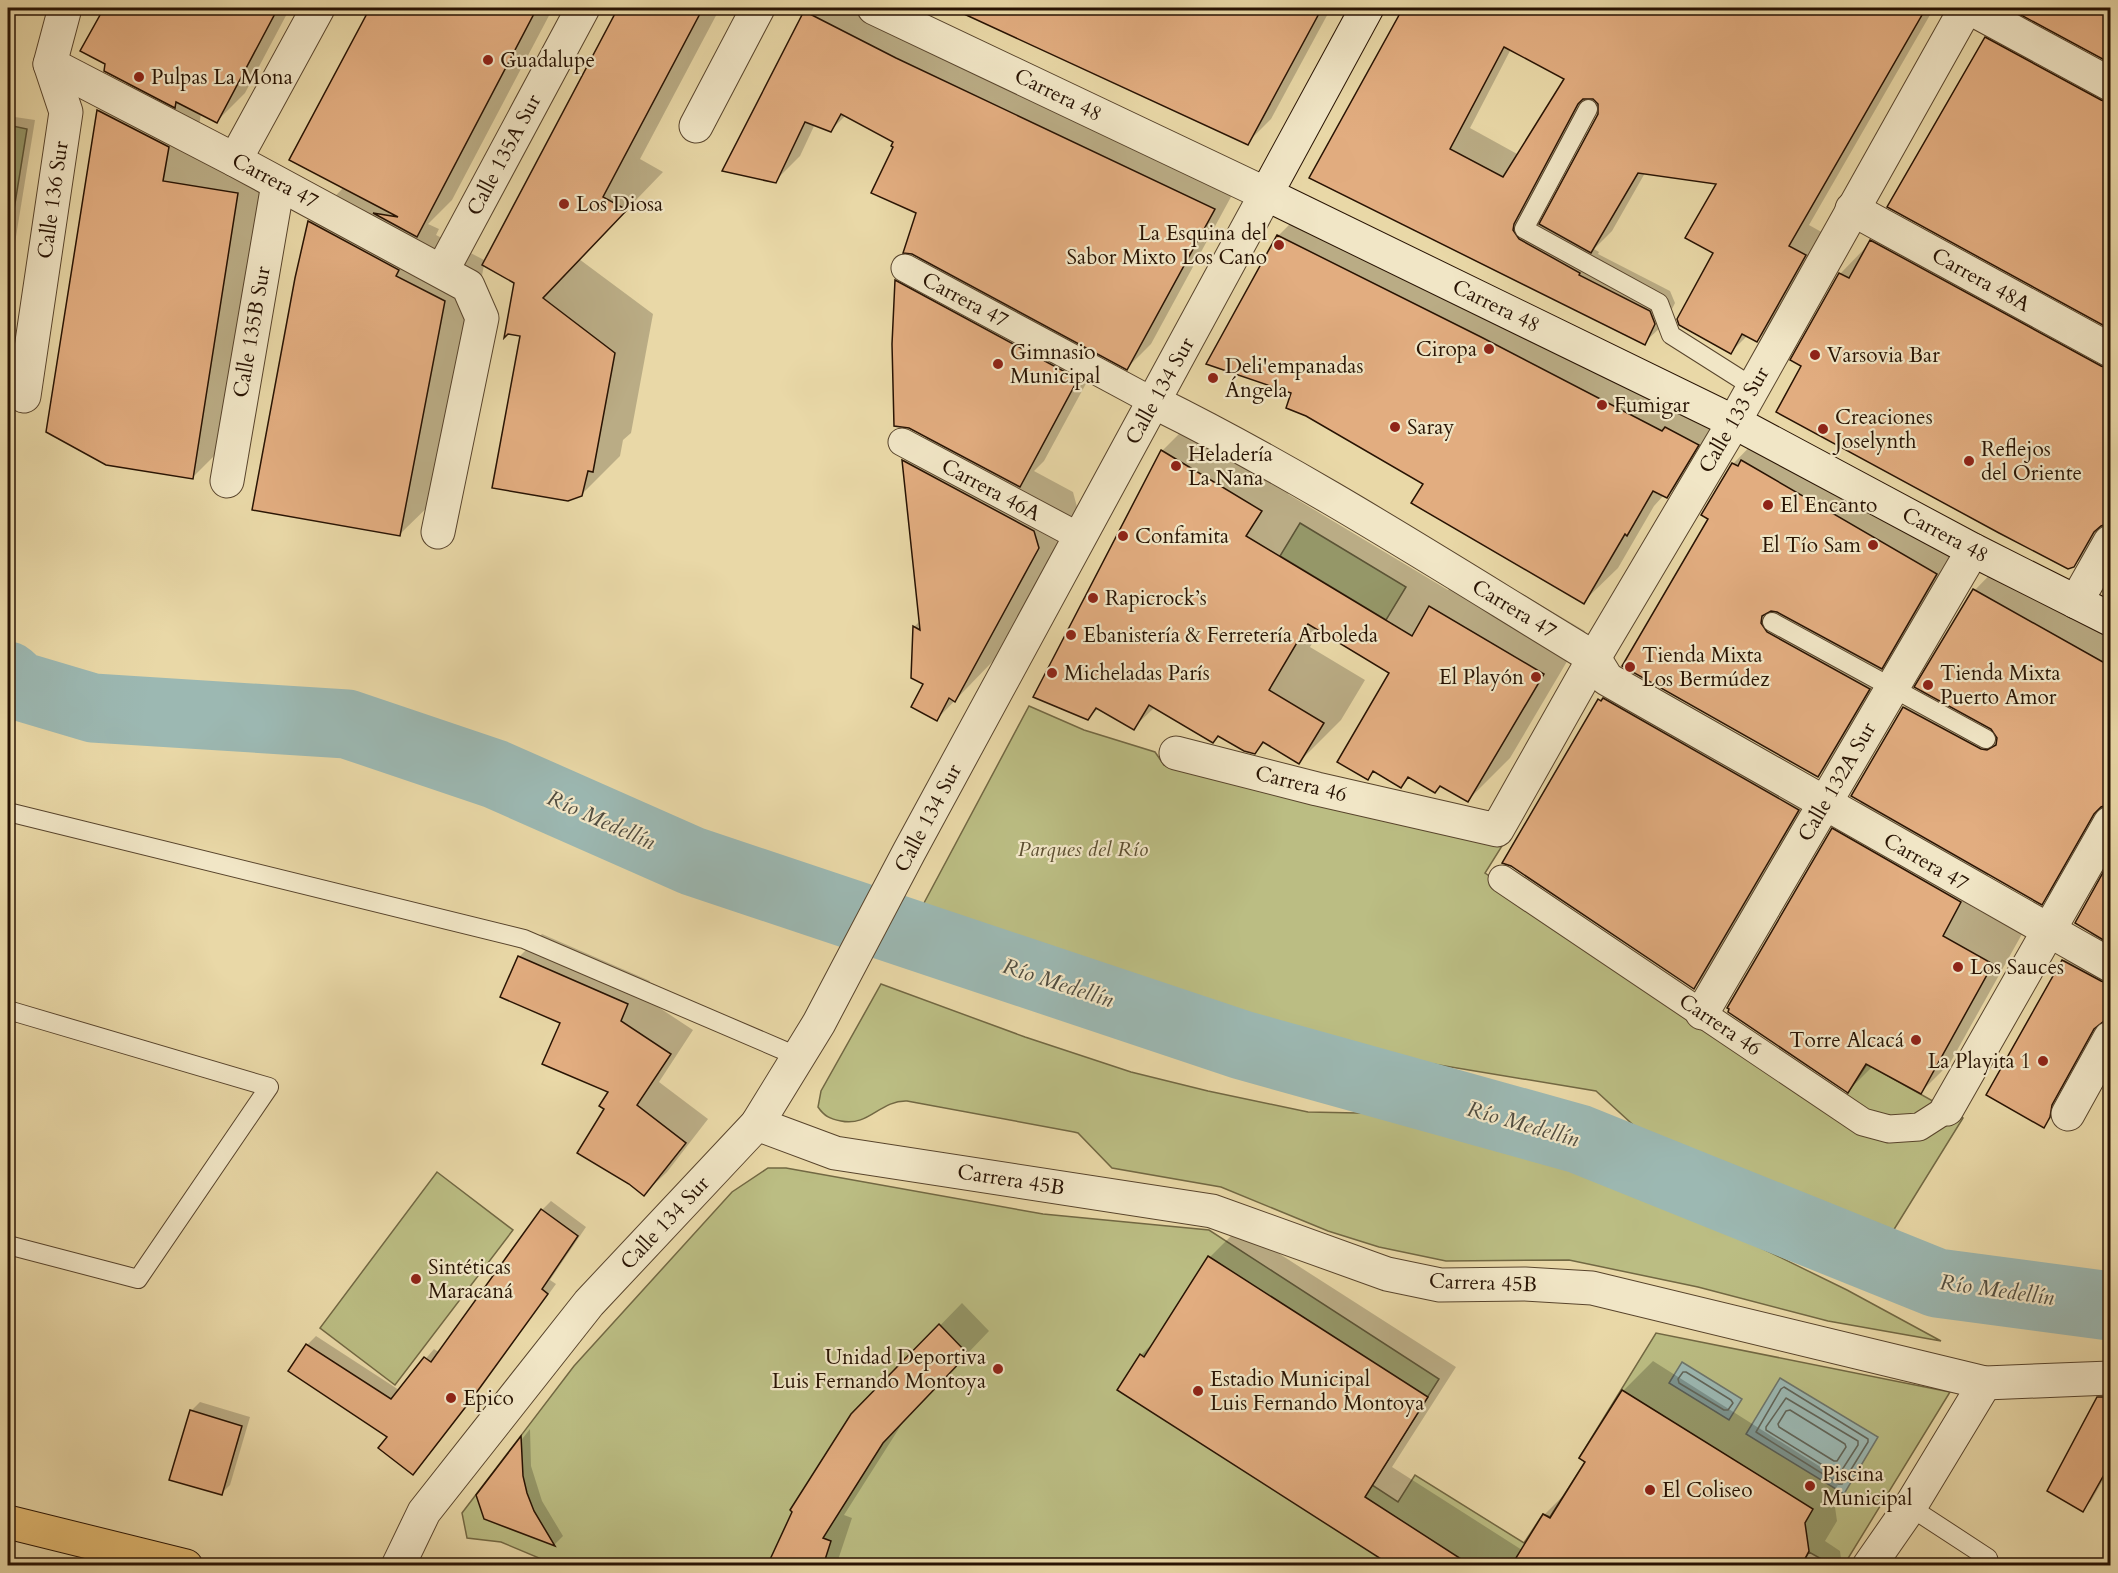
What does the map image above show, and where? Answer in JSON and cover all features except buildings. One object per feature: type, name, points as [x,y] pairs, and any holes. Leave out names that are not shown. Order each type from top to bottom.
[{"type":"highway","points":[[8,1508],[108,1546]]},
{"type":"highway","points":[[8,1522],[186,1566]]},
{"type":"street","points":[[50,64],[65,8]]},
{"type":"street","points":[[236,160],[318,8]]},
{"type":"street","name":"Calle 135A Sur","points":[[442,271],[583,8]]},
{"type":"street","points":[[696,126],[758,8]]},
{"type":"street","name":"Carrera 48","points":[[874,8],[1266,194],[1734,422],[1973,550],[2110,619]]},
{"type":"street","name":"Calle 134 Sur","points":[[398,1566],[424,1512],[589,1303],[757,1124],[799,1057],[1365,8]]},
{"type":"street","name":"Calle 133 Sur","points":[[1497,830],[1594,658],[1734,422],[1966,8]]},
{"type":"street","points":[[1970,8],[2110,84]]},
{"type":"street","name":"Carrera 47","points":[[50,64],[236,160],[468,286],[482,318],[438,532]]},
{"type":"street","name":"Calle 136 Sur","points":[[24,396],[66,112],[50,64]]},
{"type":"street","name":"Calle 135B Sur","points":[[227,481],[278,184]]},
{"type":"street","name":"Carrera 48A","points":[[1852,209],[2110,350]]},
{"type":"street","name":"Carrera 47","points":[[905,268],[1293,477],[1594,658],[1607,679],[2110,965]]},
{"type":"street","name":"Carrera 46A","points":[[902,442],[1080,537]]},
{"type":"street","points":[[2076,602],[2110,542]]},
{"type":"street","name":"Calle 132A Sur","points":[[1702,1014],[1973,550]]},
{"type":"street","name":"Carrera 46","points":[[1176,753],[1317,789],[1497,830]]},
{"type":"street","points":[[1947,1109],[2050,932],[2110,823]]},
{"type":"street","name":"Carrera 46","points":[[1502,879],[1863,1122],[1889,1129],[1919,1126],[1947,1109]]},
{"type":"street","points":[[2068,1114],[2110,1038]]},
{"type":"street","name":"Carrera 45B","points":[[757,1124],[835,1152],[1212,1211],[1388,1274],[1440,1286],[1525,1284],[1592,1288],[1985,1383],[2110,1378]]},
{"type":"street","points":[[1869,1566],[1910,1507],[1985,1383]]},
{"type":"lane","points":[[1588,110],[1524,229],[1659,303],[1671,335],[1753,387]]},
{"type":"lane","points":[[1772,622],[1986,739]]},
{"type":"lane","points":[[8,812],[524,939],[799,1057]]},
{"type":"lane","points":[[8,1010],[269,1087],[138,1279],[8,1245]]},
{"type":"lane","points":[[1910,1507],[1988,1558],[1990,1566]]},
{"type":"green space","points":[[8,125],[27,129],[8,247]]},
{"type":"green space","points":[[1300,523],[1406,587],[1386,620],[1280,556]]},
{"type":"green space","name":"Parques del Río","points":[[1029,706],[1084,730],[1155,752],[1164,765],[1502,846],[1485,873],[1837,1109],[1867,1064],[1963,1118],[1885,1244],[1665,1154],[1596,1091],[1373,1054],[916,918]]},
{"type":"green space","points":[[881,984],[1025,1037],[1131,1072],[1208,1091],[1308,1112],[1457,1115],[1599,1154],[1645,1187],[1847,1290],[1941,1341],[1828,1321],[1698,1287],[1569,1260],[1446,1261],[1379,1247],[1328,1231],[1221,1187],[1112,1168],[1078,1133],[1074,1132],[907,1101],[889,1105],[867,1117],[851,1122],[834,1119],[825,1115],[818,1107],[821,1091]]},
{"type":"green space","name":"Unidad Deportiva Luis Fernando Montoya","points":[[768,1168],[786,1168],[1043,1214],[1209,1230],[1439,1379],[1372,1485],[1398,1502],[1415,1475],[1524,1543],[1543,1514],[1550,1517],[1585,1462],[1579,1458],[1656,1333],[1950,1392],[1844,1565],[1832,1565],[1809,1552],[1801,1566],[558,1566],[501,1542],[467,1538],[462,1513],[574,1366],[732,1192]]},
{"type":"green space","name":"Sintéticas Maracaná","points":[[437,1172],[513,1230],[395,1385],[320,1328]]},
{"type":"water","points":[[1682,1362],[1742,1399],[1729,1420],[1669,1383]]},
{"type":"water","points":[[1780,1378],[1878,1437],[1844,1494],[1746,1434]]},
{"type":"waterway","name":"Río Medellín","points":[[8,676],[19,686],[93,708],[347,724],[495,774],[692,861],[1242,1045],[1579,1139],[1937,1283],[2110,1306]]},
{"type":"place","name":"Guadalupe","points":[[488,60]]},
{"type":"place","name":"Pulpas La Mona","points":[[139,77]]},
{"type":"place","name":"Los Diosa","points":[[564,204]]},
{"type":"place","name":"La Esquina del Sabor Mixto Los Cano","points":[[1279,245]]},
{"type":"place","name":"Ciropa","points":[[1489,349]]},
{"type":"place","name":"Varsovia Bar","points":[[1815,355]]},
{"type":"place","name":"Gimnasio Municipal","points":[[998,364]]},
{"type":"place","name":"Deli'empanadas Ángela","points":[[1213,378]]},
{"type":"place","name":"Fumigar","points":[[1602,405]]},
{"type":"place","name":"Saray","points":[[1395,427]]},
{"type":"place","name":"Creaciones Joselynth","points":[[1823,429]]},
{"type":"place","name":"Reflejos del Oriente","points":[[1969,461]]},
{"type":"place","name":"Heladería La Nana","points":[[1176,466]]},
{"type":"place","name":"El Encanto","points":[[1768,505]]},
{"type":"place","name":"Confamita","points":[[1123,536]]},
{"type":"place","name":"El Tío Sam","points":[[1873,545]]},
{"type":"place","name":"Rapicrock’s","points":[[1093,598]]},
{"type":"place","name":"Ebanistería & Ferretería Arboleda","points":[[1071,635]]},
{"type":"place","name":"Tienda Mixta Los Bermúdez","points":[[1630,667]]},
{"type":"place","name":"Micheladas París","points":[[1052,673]]},
{"type":"place","name":"El Playón","points":[[1536,677]]},
{"type":"place","name":"Tienda Mixta Puerto Amor","points":[[1928,685]]},
{"type":"place","name":"Los Sauces","points":[[1958,967]]},
{"type":"place","name":"Torre Alcacá","points":[[1916,1040]]},
{"type":"place","name":"La Playita 1","points":[[2043,1061]]},
{"type":"place","name":"Sintéticas Maracaná","points":[[416,1279]]},
{"type":"place","name":"Unidad Deportiva Luis Fernando Montoya","points":[[998,1369]]},
{"type":"place","name":"Estadio Municipal Luis Fernando Montoya","points":[[1198,1391]]},
{"type":"place","name":"Epico","points":[[451,1398]]},
{"type":"place","name":"Piscina Municipal","points":[[1810,1486]]},
{"type":"place","name":"El Coliseo","points":[[1650,1490]]}]
